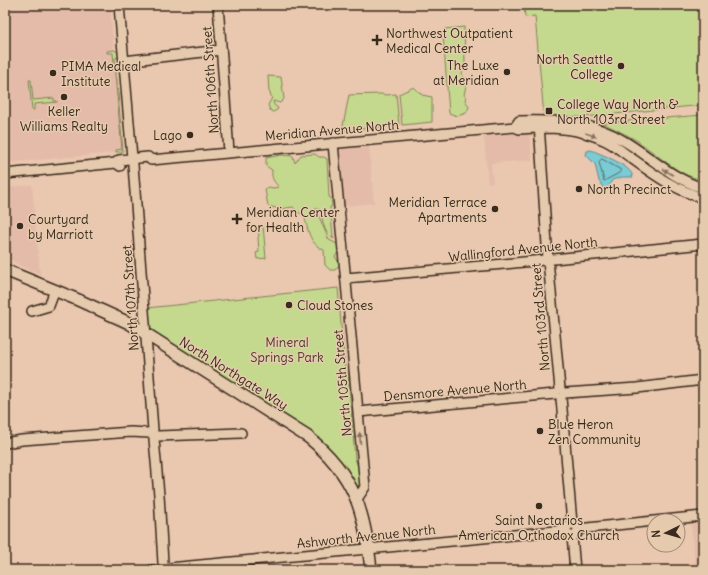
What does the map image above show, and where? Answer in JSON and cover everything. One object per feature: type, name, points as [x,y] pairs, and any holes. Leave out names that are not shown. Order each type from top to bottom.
[{"type":"main road","name":"North Northgate Way","points":[[5,270],[112,315],[145,333],[308,437],[326,452],[340,470],[357,500],[365,522],[371,570]]},
{"type":"street","name":"North 107th Street","points":[[119,5],[159,495],[163,568]]},
{"type":"street","name":"North 106th Street","points":[[218,5],[229,152]]},
{"type":"street","points":[[124,61],[221,50]]},
{"type":"street","points":[[703,188],[671,174],[625,141],[595,128],[572,122],[539,120],[519,121],[515,127],[519,129],[539,126],[567,129],[601,138],[617,147],[666,183],[684,192],[703,198]]},
{"type":"street","name":"North 103rd Street","points":[[539,126],[548,260],[575,570]]},
{"type":"street","name":"Meridian Avenue North","points":[[5,174],[116,163],[119,160],[132,162],[148,157],[151,160],[515,127]]},
{"type":"street","name":"North 105th Street","points":[[333,143],[365,487],[357,500]]},
{"type":"street","name":"Wallingford Avenue North","points":[[346,278],[548,260],[703,244]]},
{"type":"street","points":[[32,311],[49,306],[55,290]]},
{"type":"street","name":"Densmore Avenue North","points":[[358,412],[560,393],[637,388],[703,380]]},
{"type":"street","points":[[5,443],[22,440],[131,432],[153,435],[241,433]]},
{"type":"street","name":"Ashworth Avenue North","points":[[686,518],[703,516]]},
{"type":"street","name":"Ashworth Avenue North","points":[[152,570],[646,522]]},
{"type":"shaded area","points":[[5,5],[110,5],[123,152],[5,163]]},
{"type":"shaded area","points":[[529,132],[532,160],[491,163],[493,183],[488,183],[484,137]]},
{"type":"shaded area","points":[[369,146],[374,203],[344,206],[339,149]]},
{"type":"shaded area","points":[[32,185],[40,274],[5,257],[5,188]]},
{"type":"shaded area","points":[[703,522],[703,564],[695,565],[691,523]]},
{"type":"green space","name":"North Seattle College","points":[[524,5],[703,5],[703,105],[585,117],[544,116],[535,16],[525,17]]},
{"type":"green space","points":[[464,27],[465,63],[462,68],[462,74],[466,85],[464,95],[466,97],[465,100],[469,107],[466,113],[457,116],[449,113],[443,34],[445,29]]},
{"type":"green space","points":[[114,50],[118,52],[120,57],[115,58],[123,152],[116,152],[116,150],[122,149],[113,53],[107,53],[107,51]]},
{"type":"green space","points":[[268,76],[281,77],[284,99],[280,103],[273,101],[274,105],[278,108],[273,112],[270,110],[268,105],[272,98],[269,91]]},
{"type":"green space","points":[[29,80],[31,80],[33,100],[54,98],[54,101],[57,102],[34,104],[34,110],[32,110]]},
{"type":"green space","points":[[414,87],[422,95],[432,97],[432,122],[402,125],[399,94]]},
{"type":"green space","points":[[396,94],[399,125],[342,131],[349,95]]},
{"type":"green space","points":[[703,115],[703,178],[696,178],[679,171],[636,140],[603,123]]},
{"type":"green space","points":[[315,154],[319,157],[324,157],[327,159],[329,197],[331,198],[332,206],[330,207],[334,239],[325,230],[319,209],[315,209],[329,240],[339,245],[339,251],[335,257],[340,264],[335,270],[330,270],[325,265],[324,250],[312,240],[304,215],[293,207],[280,209],[268,206],[265,189],[269,187],[279,187],[273,180],[272,170],[266,166],[266,158],[281,155],[293,156],[295,163],[301,155]]},
{"type":"green space","points":[[258,226],[263,226],[266,258],[257,259],[256,253],[259,252]]},
{"type":"green space","name":"Mineral Springs Park","points":[[338,288],[345,370],[348,373],[355,459],[360,471],[360,484],[357,487],[337,457],[312,433],[149,328],[147,308]]},
{"type":"water","points":[[591,150],[622,165],[631,173],[633,177],[622,177],[612,180],[608,189],[604,189],[599,181],[595,164],[586,155],[587,151]]},
{"type":"place","name":"Northwest Outpatient Medical Center","points":[[377,40]]},
{"type":"place","name":"North Seattle College","points":[[621,66]]},
{"type":"place","name":"The Luxe at Meridian","points":[[507,72]]},
{"type":"place","name":"PIMA Medical Institute","points":[[53,73]]},
{"type":"place","name":"Keller Williams Realty","points":[[64,97]]},
{"type":"place","name":"College Way North & North 103rd Street","points":[[549,111]]},
{"type":"place","name":"Lago","points":[[190,135]]},
{"type":"place","name":"North Precinct","points":[[579,189]]},
{"type":"place","name":"Meridian Terrace Apartments","points":[[495,209]]},
{"type":"place","name":"Meridian Center for Health","points":[[237,219]]},
{"type":"place","name":"Courtyard by Marriott","points":[[20,226]]},
{"type":"place","name":"Cloud Stones","points":[[289,305]]},
{"type":"place","name":"Blue Heron Zen Community","points":[[540,431]]},
{"type":"place","name":"Saint Nectarios American Orthodox Church","points":[[539,506]]}]
